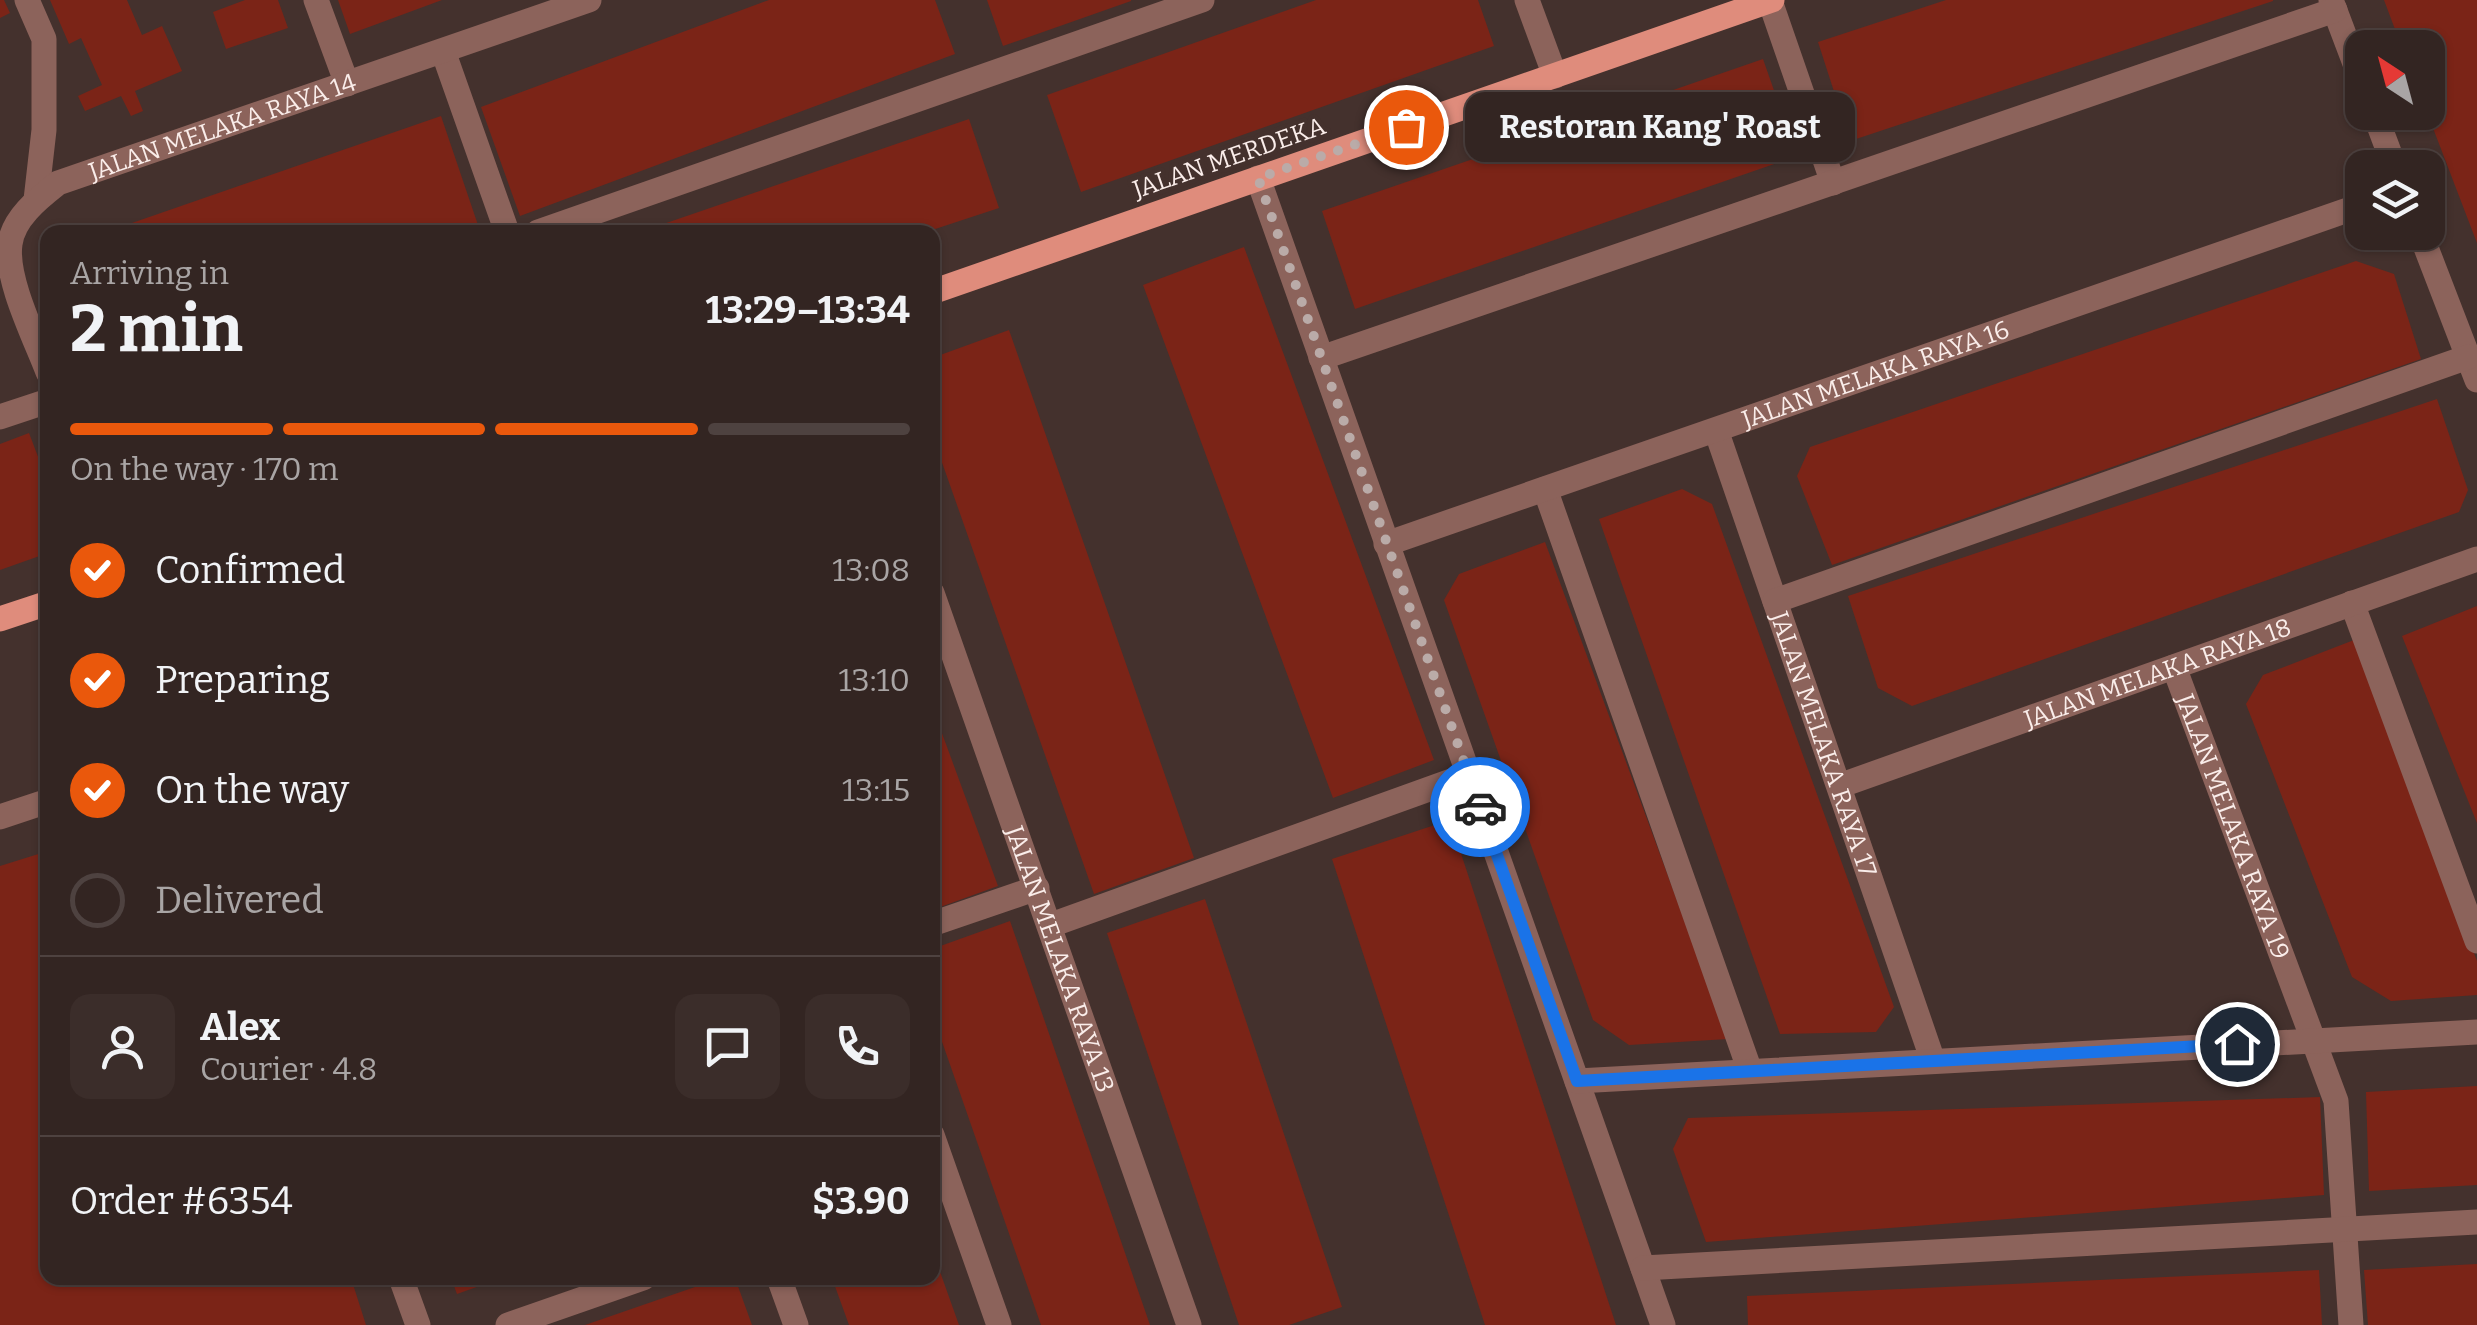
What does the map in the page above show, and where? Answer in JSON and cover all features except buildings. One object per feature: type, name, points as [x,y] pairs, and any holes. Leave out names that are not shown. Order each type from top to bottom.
[{"type":"main road","name":"JALAN MERDEKA","points":[[940,289],[1771,0]]},
{"type":"main road","points":[[0,620],[40,605]]},
{"type":"street","points":[[26,0],[44,39],[44,130],[10,242],[12,272],[40,350]]},
{"type":"street","points":[[316,0],[347,84]]},
{"type":"street","name":"JALAN MELAKA RAYA 14","points":[[19,209],[58,183],[589,0]]},
{"type":"street","points":[[558,225],[1202,0]]},
{"type":"street","points":[[1527,0],[1554,76]]},
{"type":"street","points":[[1771,0],[1832,183]]},
{"type":"street","points":[[1321,358],[1832,183],[2333,5],[2345,37]]},
{"type":"street","points":[[442,51],[504,225]]},
{"type":"street","points":[[1258,178],[1662,1325]]},
{"type":"street","name":"JALAN MELAKA RAYA 16","points":[[1386,544],[2345,211]]},
{"type":"street","points":[[1775,601],[2472,368],[2427,250]]},
{"type":"street","points":[[0,416],[40,404]]},
{"type":"street","name":"JALAN MELAKA RAYA 17","points":[[1716,430],[1933,1061]]},
{"type":"street","points":[[1545,489],[1750,1071]]},
{"type":"street","name":"JALAN MELAKA RAYA 18","points":[[1839,786],[2477,559]]},
{"type":"street","points":[[2352,604],[2477,941]]},
{"type":"street","name":"JALAN MELAKA RAYA 13","points":[[940,615],[1189,1325]]},
{"type":"street","name":"JALAN MELAKA RAYA 19","points":[[2174,667],[2336,1101],[2351,1325]]},
{"type":"street","points":[[1050,925],[1468,775]]},
{"type":"street","points":[[0,818],[40,804]]},
{"type":"street","points":[[940,921],[1037,888]]},
{"type":"street","points":[[1577,1081],[2477,1032]]},
{"type":"street","points":[[940,1158],[999,1325]]},
{"type":"street","points":[[1643,1268],[2477,1222]]},
{"type":"street","points":[[404,1285],[418,1325]]},
{"type":"street","points":[[508,1325],[598,1285]]},
{"type":"street","points":[[782,1285],[796,1325]]},
{"type":"way so far","points":[[1406,127],[1258,178],[1480,807]]},
{"type":"place","name":"Restoran Kang' Roast","points":[[1406,127]]},
{"type":"route","points":[[1480,807],[1577,1081],[2237,1044]]}]
